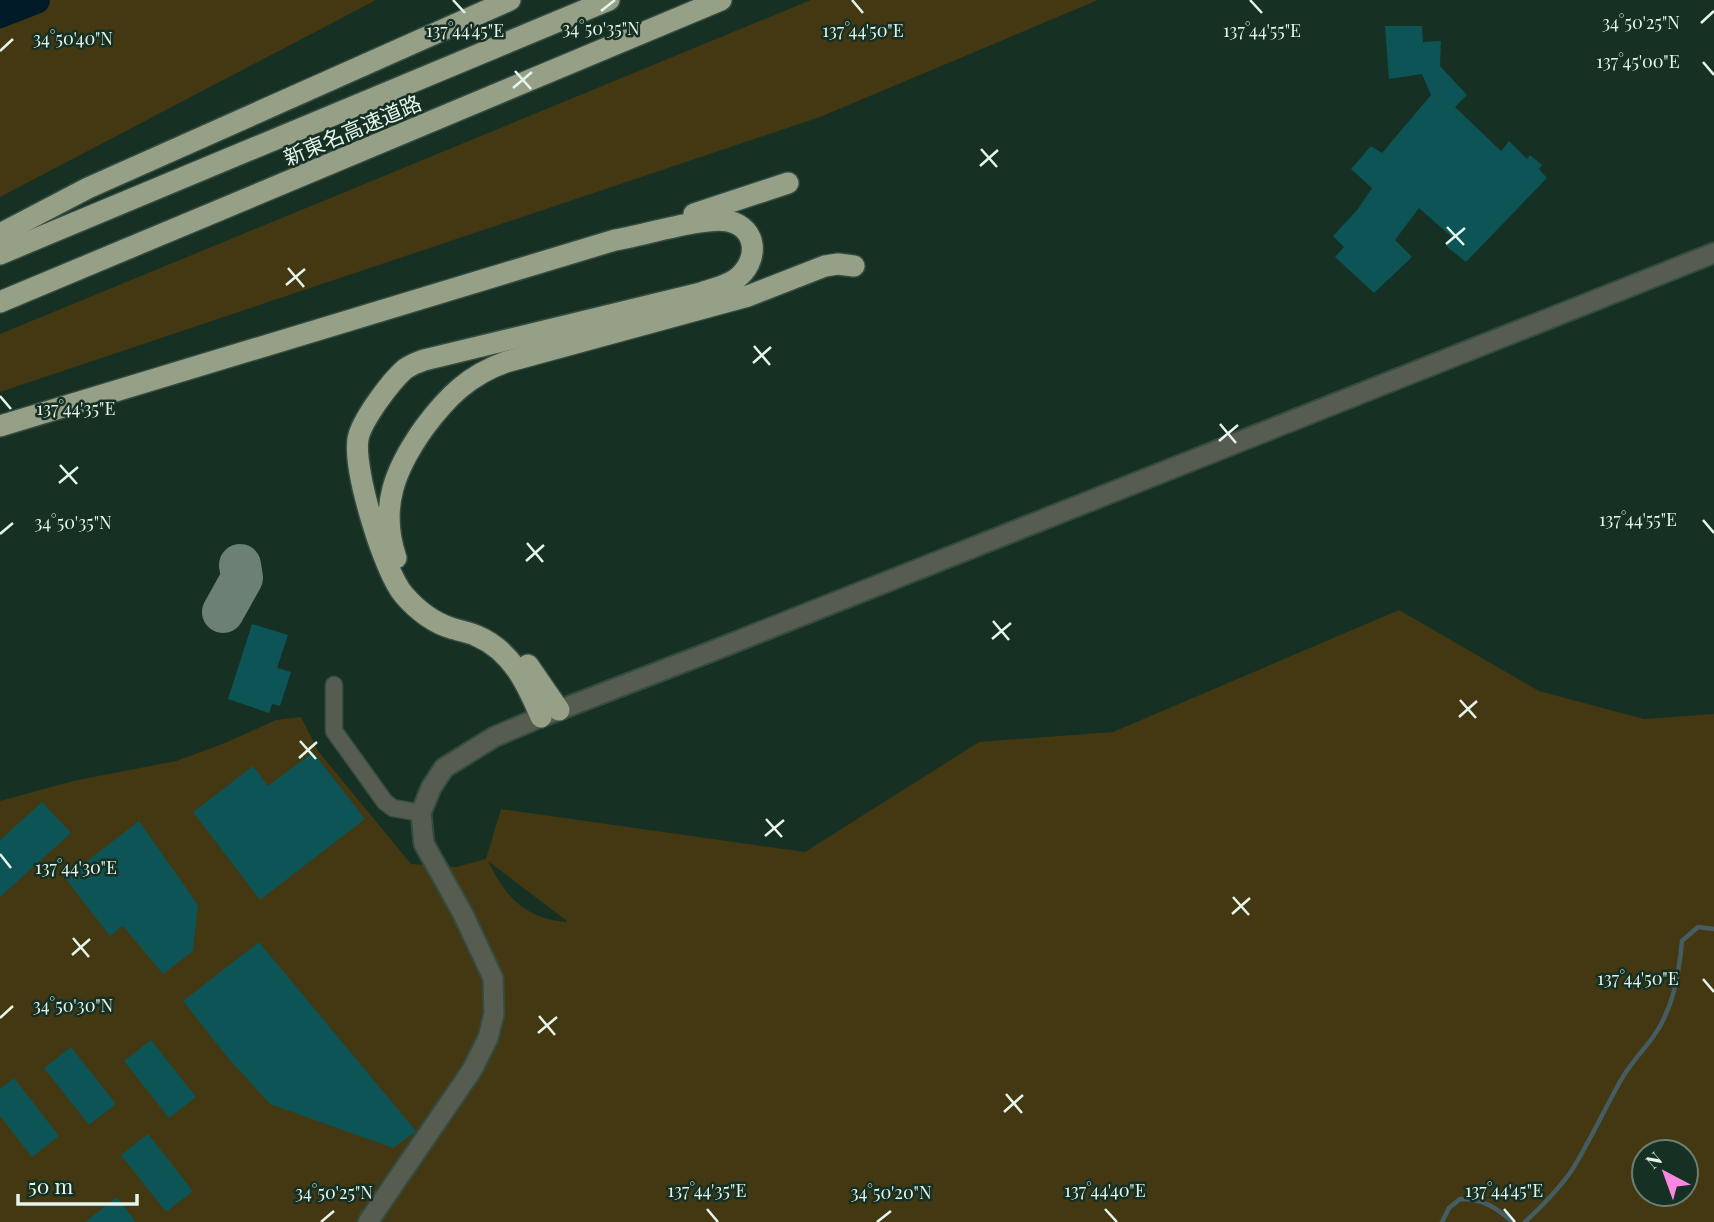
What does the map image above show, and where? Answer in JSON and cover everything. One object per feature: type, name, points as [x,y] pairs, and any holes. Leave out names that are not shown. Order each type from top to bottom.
[{"type":"highway","points":[[0,234],[88,188],[510,0]]},
{"type":"highway","name":"新東名高速道路","points":[[0,254],[608,0]]},
{"type":"highway","name":"新東名高速道路","points":[[0,302],[721,0]]},
{"type":"highway","points":[[0,426],[615,240],[788,183]]},
{"type":"highway","points":[[550,714],[500,650],[478,636],[446,626],[426,616],[394,583],[376,534],[360,464],[358,440],[367,419],[404,370],[413,364],[435,356],[715,289],[736,279],[750,264],[753,255],[753,246],[745,229],[727,221],[706,221],[615,240]]},
{"type":"highway","points":[[550,714],[529,665],[507,641],[484,625],[433,605],[411,585],[403,573],[393,548],[390,504],[396,475],[415,442],[459,387],[492,367],[748,296],[825,266],[854,266]]},
{"type":"street","points":[[368,1222],[472,1070],[488,1038],[494,1014],[493,978],[463,914],[424,844],[421,813],[431,788],[444,768],[495,737],[550,714],[1714,253]]},
{"type":"street","points":[[334,685],[334,732],[386,802],[393,808],[421,813]]},
{"type":"shaded area","points":[[49,0],[376,0],[0,197],[0,29]]},
{"type":"shaded area","points":[[811,0],[1098,0],[820,117],[0,392],[0,334]]},
{"type":"shaded area","points":[[1399,610],[1539,691],[1644,719],[1714,714],[1714,1222],[0,1222],[0,801],[73,781],[176,761],[276,720],[301,717],[318,751],[411,864],[456,867],[486,859],[501,809],[805,852],[979,742],[1113,732]],"holes":[[[488,861],[567,921],[539,916],[518,904],[502,886]]]},
{"type":"building","points":[[1385,26],[1422,26],[1423,42],[1441,41],[1440,66],[1467,95],[1455,107],[1501,151],[1509,141],[1527,159],[1530,155],[1542,165],[1539,169],[1547,178],[1466,262],[1446,246],[1453,238],[1419,208],[1395,240],[1412,257],[1374,293],[1335,257],[1344,247],[1333,236],[1358,209],[1372,188],[1351,169],[1371,146],[1382,153],[1431,95],[1422,74],[1389,79]]},
{"type":"building","points":[[252,624],[288,635],[277,668],[291,672],[280,706],[272,704],[269,713],[228,699]]},
{"type":"building","points":[[313,752],[365,819],[260,900],[193,812],[253,766],[268,786]]},
{"type":"building","points":[[42,802],[71,833],[0,897],[0,840]]},
{"type":"building","points":[[139,821],[198,905],[193,951],[163,974],[123,926],[110,936],[65,878]]},
{"type":"building","points":[[259,942],[415,1132],[393,1148],[270,1104],[228,1058],[183,1001]]},
{"type":"building","points":[[151,1040],[196,1097],[169,1118],[124,1061]]},
{"type":"building","points":[[71,1047],[116,1104],[89,1125],[44,1068]]},
{"type":"building","points":[[14,1078],[59,1136],[32,1157],[0,1116],[0,1089]]},
{"type":"building","points":[[148,1134],[193,1191],[166,1212],[121,1155]]},
{"type":"building","points":[[117,1197],[136,1222],[85,1222]]},
{"type":"waterway","points":[[0,14],[36,0]]},
{"type":"waterway","points":[[1525,1222],[1572,1170],[1625,1074],[1660,1026],[1674,991],[1682,941],[1698,927],[1714,929]]},
{"type":"waterway","points":[[1442,1222],[1449,1208],[1460,1199],[1476,1200],[1489,1205],[1513,1222]]},
{"type":"taxiway","points":[[223,612],[242,578],[240,565]]}]
